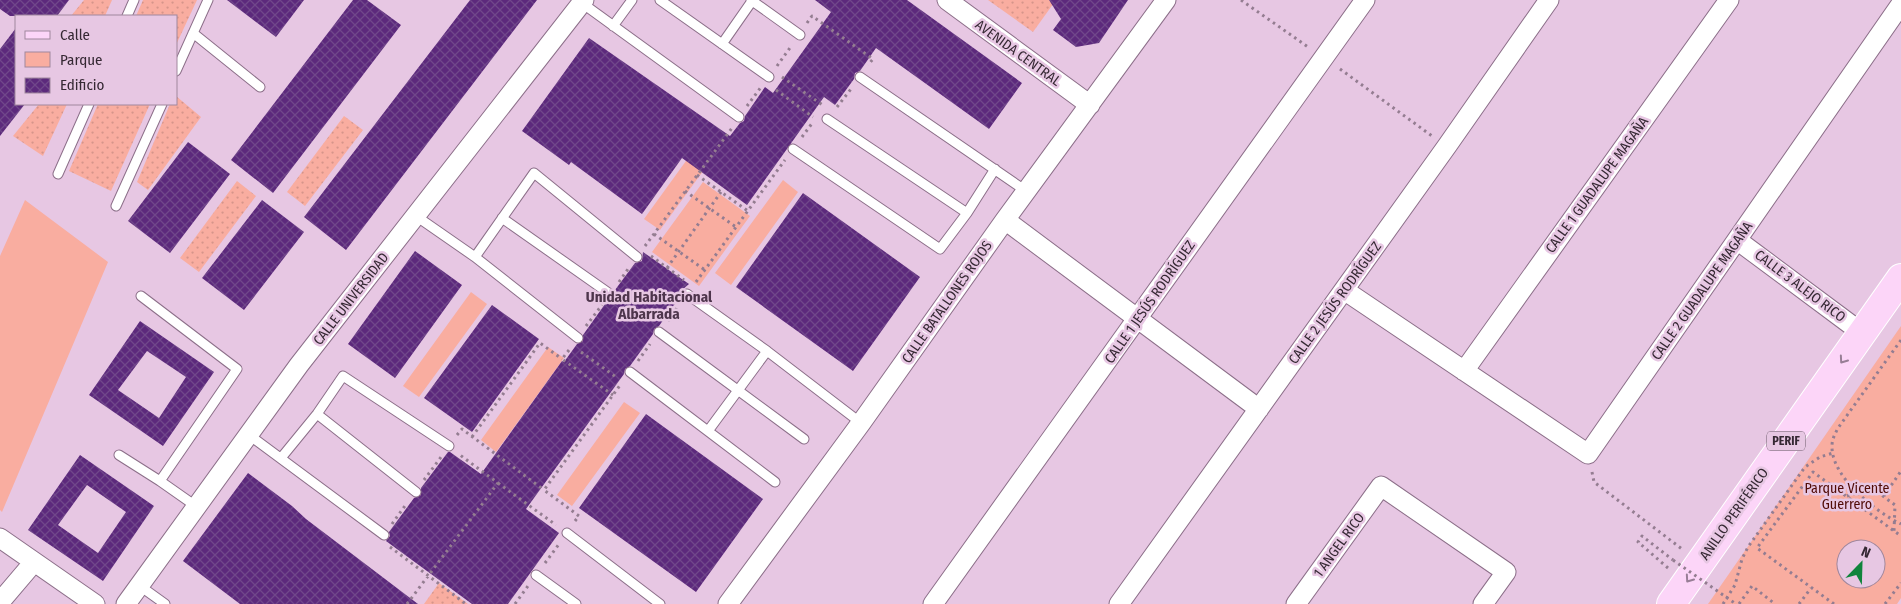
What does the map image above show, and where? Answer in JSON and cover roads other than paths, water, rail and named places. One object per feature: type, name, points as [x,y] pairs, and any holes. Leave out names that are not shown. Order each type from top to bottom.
[{"type":"main road","name":"ANILLO PERIFÉRICO","points":[[1671,604],[1901,278]]},
{"type":"street","name":"AVENIDA CENTRAL","points":[[947,0],[1090,105]]},
{"type":"street","name":"CALLE BATALLONES ROJOS","points":[[728,604],[1166,0]]},
{"type":"street","name":"CALLE 1 JESÚS RODRÍGUEZ","points":[[933,604],[1365,0]]},
{"type":"street","name":"CALLE 2 JESÚS RODRÍGUEZ","points":[[1119,604],[1447,146],[1549,0]]},
{"type":"street","name":"CALLE 1 GUADALUPE MAGAÑA","points":[[1464,371],[1729,0]]},
{"type":"street","name":"CALLE UNIVERSIDAD","points":[[126,604],[299,365],[583,2]]},
{"type":"street","name":"CALLE 2 GUADALUPE MAGAÑA","points":[[1464,371],[1588,454],[1901,4]]},
{"type":"street","points":[[1005,220],[1259,409]]},
{"type":"street","name":"CALLE 3 ALEJO RICO","points":[[1737,240],[1862,333]]},
{"type":"street","points":[[1344,290],[1464,371]]},
{"type":"street","name":"1 ANGEL RICO","points":[[1296,604],[1381,486],[1506,572],[1483,604]]},
{"type":"street","points":[[0,538],[95,604]]},
{"type":"street","points":[[0,602],[34,562]]},
{"type":"lane","points":[[127,15],[134,0]]},
{"type":"lane","points":[[178,67],[208,0]]},
{"type":"lane","points":[[613,26],[632,0]]},
{"type":"lane","points":[[660,0],[769,77]]},
{"type":"lane","points":[[722,44],[752,1],[800,34]]},
{"type":"lane","points":[[583,2],[613,26],[740,117]]},
{"type":"lane","points":[[193,34],[260,87]]},
{"type":"lane","points":[[860,77],[1026,191]]},
{"type":"lane","points":[[58,174],[89,105]]},
{"type":"lane","points":[[116,206],[162,105]]},
{"type":"lane","points":[[830,116],[967,213]]},
{"type":"lane","points":[[793,149],[940,249],[967,213],[995,169]]},
{"type":"lane","points":[[475,257],[534,173],[640,253]]},
{"type":"lane","points":[[416,216],[475,257],[578,338]]},
{"type":"lane","points":[[502,218],[610,294]]},
{"type":"lane","points":[[690,290],[861,422]]},
{"type":"lane","points":[[141,296],[237,369],[160,482]]},
{"type":"lane","points":[[659,332],[804,439]]},
{"type":"lane","points":[[708,431],[767,351]]},
{"type":"lane","points":[[630,372],[775,482]]},
{"type":"lane","points":[[281,458],[317,414],[343,376],[449,446]]},
{"type":"lane","points":[[317,414],[416,492]]},
{"type":"lane","points":[[249,435],[384,535]]},
{"type":"lane","points":[[120,455],[197,508]]},
{"type":"lane","points":[[566,533],[660,604]]},
{"type":"lane","points":[[536,575],[576,604]]},
{"type":"lane","points":[[140,586],[165,604]]},
{"type":"district","name":"Unidad Habitacional Albarrada","points":[[649,306]]},
{"type":"park label","name":"Parque Vicente Guerrero","points":[[1847,496]]}]
